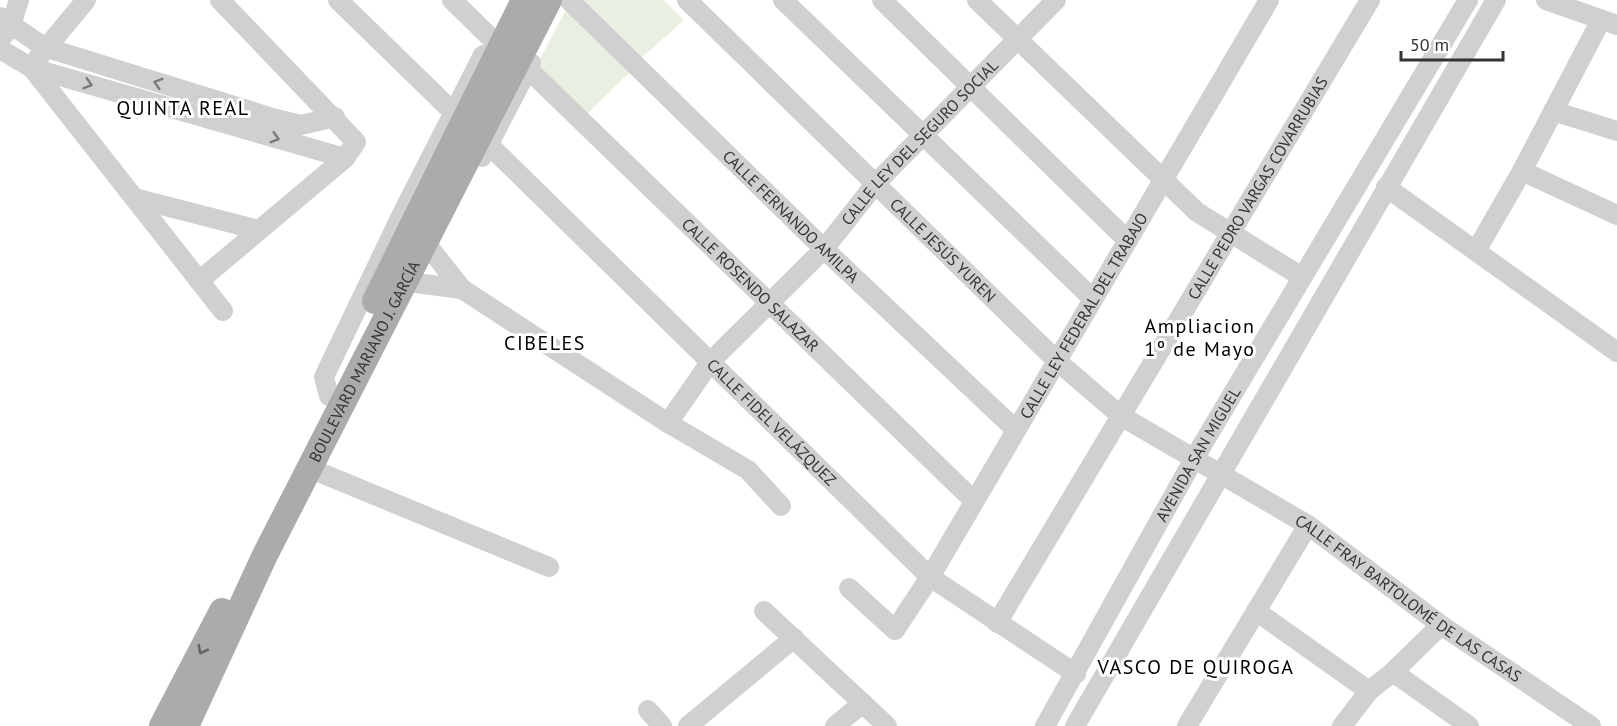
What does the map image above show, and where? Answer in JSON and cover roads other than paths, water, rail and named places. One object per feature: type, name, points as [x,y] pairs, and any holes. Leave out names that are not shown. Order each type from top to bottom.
[{"type":"main road","name":"BOULEVARD MARIANO J. GARCÍA","points":[[162,726],[309,468],[385,319],[509,56],[524,0]]},
{"type":"main road","name":"BOULEVARD MARIANO J. GARCÍA","points":[[186,726],[238,596],[328,396],[509,56],[549,0]]},
{"type":"street","points":[[18,0],[3,23],[44,47],[301,125],[335,117]]},
{"type":"street","points":[[32,68],[44,47],[86,0]]},
{"type":"street","points":[[199,281],[345,158],[356,142],[335,117],[220,0]]},
{"type":"street","points":[[338,0],[453,112]]},
{"type":"street","name":"CALLE ROSENDO SALAZAR","points":[[452,0],[973,500]]},
{"type":"street","points":[[385,319],[489,145],[509,56],[513,0]]},
{"type":"street","points":[[328,396],[324,377],[453,112],[562,0]]},
{"type":"street","name":"CALLE FERNANDO AMILPA","points":[[569,0],[824,249],[1016,430]]},
{"type":"street","name":"CALLE JESÚS YUREN","points":[[687,0],[1057,361],[1121,416],[1222,474]]},
{"type":"street","points":[[783,0],[1092,298]]},
{"type":"street","points":[[882,0],[1128,240]]},
{"type":"street","points":[[977,0],[1197,212],[1302,277]]},
{"type":"street","name":"CALLE LEY DEL SEGURO SOCIAL","points":[[668,423],[711,362],[824,249],[876,183],[1056,0]]},
{"type":"street","name":"CALLE LEY FEDERAL DEL TRABAJO","points":[[849,588],[895,630],[930,577],[1092,298],[1165,181],[1269,0]]},
{"type":"street","name":"CALLE PEDRO VARGAS COVARRUBIAS","points":[[997,623],[1370,0]]},
{"type":"street","name":"AVENIDA SAN MIGUEL","points":[[1045,726],[1195,457],[1468,0]]},
{"type":"street","name":"AVENIDA SAN MIGUEL","points":[[1075,726],[1496,0]]},
{"type":"street","points":[[1476,251],[1553,111],[1609,23],[1546,0]]},
{"type":"street","points":[[0,50],[32,68],[345,158]]},
{"type":"street","points":[[32,68],[223,311]]},
{"type":"street","points":[[176,110],[183,91]]},
{"type":"street","points":[[1553,111],[1617,131]]},
{"type":"street","name":"CALLE FIDEL VELÁZQUEZ","points":[[489,145],[930,577],[1076,674]]},
{"type":"street","points":[[1522,171],[1617,215]]},
{"type":"street","points":[[1386,188],[1617,352]]},
{"type":"street","points":[[134,198],[259,230]]},
{"type":"street","points":[[428,246],[462,289],[668,423],[748,470],[781,506]]},
{"type":"street","points":[[408,282],[462,289]]},
{"type":"street","points":[[309,468],[549,567]]},
{"type":"street","name":"CALLE FRAY BARTOLOMÉ DE LAS CASAS","points":[[1222,474],[1308,525],[1441,625],[1591,726]]},
{"type":"street","points":[[1187,726],[1308,525]]},
{"type":"street","points":[[764,611],[887,726]]},
{"type":"street","points":[[1256,611],[1369,691]]},
{"type":"street","points":[[1342,726],[1369,691],[1393,672],[1441,625]]},
{"type":"street","points":[[688,726],[794,638]]},
{"type":"street","points":[[1393,672],[1470,726]]},
{"type":"street","points":[[836,726],[863,703]]},
{"type":"street","points":[[648,710],[662,726]]},
{"type":"district","name":"QUINTA REAL","points":[[183,108]]},
{"type":"district","name":"Ampliacion 1º de Mayo","points":[[1200,338]]},
{"type":"district","name":"CIBELES","points":[[545,343]]},
{"type":"district","name":"VASCO DE QUIROGA","points":[[1196,667]]}]
